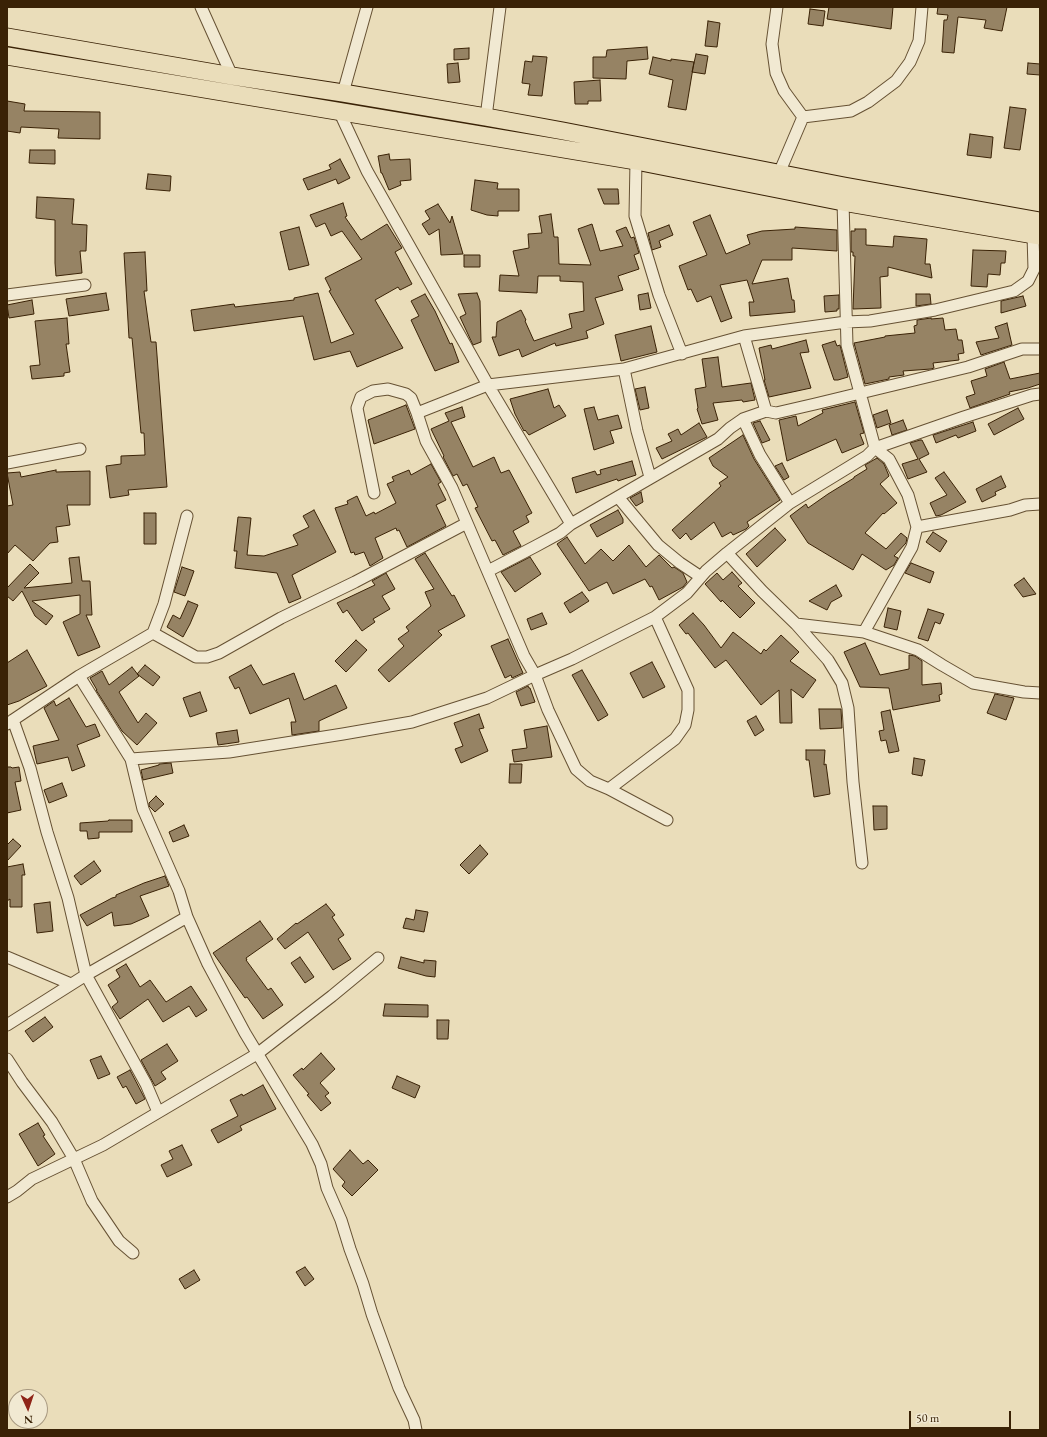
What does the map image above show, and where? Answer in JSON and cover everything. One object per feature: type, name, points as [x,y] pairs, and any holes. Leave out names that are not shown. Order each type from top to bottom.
[{"type":"main road","points":[[7,37],[571,132],[776,181],[1038,231]]},
{"type":"main road","points":[[7,56],[636,161],[776,181],[843,202],[1038,231]]},
{"type":"street","points":[[201,7],[232,76]]},
{"type":"street","points":[[343,93],[367,7]]},
{"type":"street","points":[[486,117],[500,7]]},
{"type":"street","points":[[777,7],[772,44],[776,73],[784,91],[803,117]]},
{"type":"street","points":[[803,117],[851,111],[868,102],[896,81],[910,62],[919,40],[922,7]]},
{"type":"street","points":[[339,111],[367,171],[488,385],[571,524]]},
{"type":"street","points":[[776,181],[803,117]]},
{"type":"street","points":[[636,161],[635,216],[659,295],[682,354]]},
{"type":"street","points":[[843,202],[847,345],[875,448],[889,459],[908,495],[917,527],[912,547],[864,632]]},
{"type":"street","points":[[417,413],[488,385],[624,369],[744,336],[846,322],[870,321],[935,310],[1014,291],[1028,281],[1034,269],[1038,231]]},
{"type":"street","points":[[7,295],[84,285]]},
{"type":"street","points":[[744,336],[766,411]]},
{"type":"street","points":[[488,571],[536,546],[571,524],[718,439],[743,419],[766,411],[776,413],[968,367],[1022,348],[1040,348]]},
{"type":"street","points":[[624,369],[637,431],[650,478]]},
{"type":"street","points":[[374,493],[357,408],[360,399],[373,391],[388,390],[400,392],[411,398],[426,441],[452,488],[524,656],[535,675],[548,710],[576,769],[590,781],[609,789],[667,820]]},
{"type":"street","points":[[131,758],[229,752],[412,722],[487,698],[572,659],[655,617],[687,593],[726,553],[790,503],[867,456],[875,448],[979,412],[1032,395],[1040,394]]},
{"type":"street","points":[[743,419],[760,455],[790,503]]},
{"type":"street","points":[[7,463],[80,449]]},
{"type":"street","points":[[618,497],[658,545],[680,563],[701,577]]},
{"type":"street","points":[[917,527],[1010,510],[1025,504],[1040,504]]},
{"type":"street","points":[[158,1112],[146,1084],[86,975],[68,898],[47,832],[30,768],[10,722],[79,676],[153,633],[168,590],[187,516]]},
{"type":"street","points":[[153,633],[196,657],[207,657],[219,653],[281,618],[355,582],[467,523]]},
{"type":"street","points":[[726,553],[762,592],[796,624],[828,660],[842,683],[848,708],[853,782],[862,864]]},
{"type":"street","points":[[609,789],[675,739],[685,725],[688,710],[688,690],[655,617]]},
{"type":"street","points":[[796,624],[864,632],[918,650],[942,666],[973,683],[1024,692],[1040,693]]},
{"type":"street","points":[[79,676],[131,758],[143,809],[179,891],[187,917],[208,964],[257,1054],[312,1144],[321,1164],[327,1188],[341,1220],[372,1314],[399,1388],[414,1420],[416,1430]]},
{"type":"street","points":[[7,1025],[86,975],[187,917]]},
{"type":"street","points":[[7,957],[71,984]]},
{"type":"street","points":[[7,1197],[32,1179],[103,1145],[257,1054],[378,958]]},
{"type":"street","points":[[7,1059],[52,1122],[74,1159],[92,1201],[119,1241],[133,1253]]},
{"type":"building","points":[[829,7],[893,7],[891,29],[827,19]]},
{"type":"building","points":[[938,7],[1007,7],[1002,31],[984,28],[986,20],[958,17],[954,53],[942,52],[944,20],[947,20],[948,15],[937,14]]},
{"type":"building","points":[[810,9],[825,11],[823,26],[808,24]]},
{"type":"building","points":[[708,21],[720,23],[717,47],[705,46]]},
{"type":"building","points":[[647,47],[648,59],[627,61],[626,79],[593,78],[593,57],[606,57],[607,50]]},
{"type":"building","points":[[469,48],[469,59],[454,60],[454,49]]},
{"type":"building","points":[[696,54],[708,56],[705,74],[692,72]]},
{"type":"building","points":[[533,56],[547,57],[542,96],[528,95],[530,84],[522,83],[525,61],[532,62]]},
{"type":"building","points":[[653,57],[671,61],[671,59],[694,62],[686,110],[668,107],[673,80],[649,74]]},
{"type":"building","points":[[458,63],[460,82],[448,83],[447,64]]},
{"type":"building","points":[[1028,63],[1040,64],[1040,75],[1027,74]]},
{"type":"building","points":[[600,80],[601,101],[588,101],[588,104],[575,104],[574,82]]},
{"type":"building","points":[[7,101],[25,104],[24,111],[100,112],[100,139],[58,138],[59,129],[21,127],[20,133],[7,131]]},
{"type":"building","points":[[1010,107],[1026,109],[1020,150],[1004,148]]},
{"type":"building","points":[[970,134],[993,137],[991,158],[967,155]]},
{"type":"building","points":[[30,150],[55,150],[55,164],[29,163]]},
{"type":"building","points":[[389,154],[390,160],[410,159],[411,180],[400,181],[401,185],[389,190],[381,173],[378,156]]},
{"type":"building","points":[[340,159],[350,178],[338,184],[336,179],[308,190],[303,179],[331,169],[329,165]]},
{"type":"building","points":[[148,174],[171,176],[170,191],[146,189]]},
{"type":"building","points":[[475,180],[498,183],[497,189],[519,189],[519,211],[498,211],[498,216],[487,215],[471,210]]},
{"type":"building","points":[[598,189],[618,189],[619,204],[604,204]]},
{"type":"building","points":[[37,197],[74,199],[72,224],[87,225],[86,251],[80,251],[82,273],[56,276],[55,220],[36,218]]},
{"type":"building","points":[[343,203],[347,216],[345,217],[361,240],[387,224],[402,248],[395,252],[412,284],[400,290],[398,287],[375,300],[403,348],[357,367],[350,351],[314,360],[303,316],[194,331],[191,310],[234,304],[235,307],[294,300],[294,298],[318,293],[331,343],[354,334],[329,291],[331,290],[325,278],[362,259],[342,231],[331,236],[325,223],[316,227],[310,215]]},
{"type":"building","points":[[438,204],[450,223],[452,216],[463,254],[441,255],[439,229],[429,235],[422,224],[430,219],[425,211]]},
{"type":"building","points":[[551,214],[554,237],[558,237],[559,264],[591,265],[578,229],[592,224],[600,251],[623,246],[616,231],[626,227],[631,238],[634,237],[639,253],[634,255],[639,269],[618,276],[623,290],[595,298],[604,324],[586,331],[588,338],[556,346],[555,343],[522,357],[519,349],[499,356],[492,337],[496,337],[497,322],[521,310],[534,341],[572,328],[569,314],[584,311],[583,282],[560,281],[560,276],[538,276],[537,293],[499,291],[500,275],[519,276],[513,251],[529,248],[528,234],[542,233],[539,216]]},
{"type":"building","points":[[710,215],[726,254],[750,244],[747,235],[762,231],[795,229],[795,227],[837,230],[837,251],[792,248],[792,260],[762,260],[752,284],[788,278],[792,300],[794,300],[795,312],[750,316],[749,302],[754,302],[747,280],[720,285],[732,318],[721,322],[711,296],[697,302],[691,289],[688,290],[679,266],[707,255],[693,222]]},
{"type":"building","points":[[669,225],[673,235],[659,241],[661,247],[652,250],[648,233]]},
{"type":"building","points":[[299,227],[309,265],[289,270],[280,232]]},
{"type":"building","points":[[855,229],[866,229],[866,245],[893,247],[894,236],[927,239],[925,264],[930,264],[932,278],[888,267],[888,276],[880,277],[881,308],[853,309],[855,256],[853,256],[853,252],[851,252],[851,231],[855,231]]},
{"type":"building","points":[[973,250],[1006,251],[1005,263],[1001,263],[1000,275],[988,274],[987,287],[971,286]]},
{"type":"building","points":[[145,252],[147,291],[144,291],[151,342],[156,342],[167,487],[128,490],[129,495],[110,498],[106,466],[121,464],[121,456],[145,455],[144,433],[141,433],[132,338],[129,338],[124,253]]},
{"type":"building","points":[[464,255],[480,255],[480,267],[464,267]]},
{"type":"building","points":[[106,293],[109,310],[69,316],[66,299]]},
{"type":"building","points":[[477,293],[480,301],[481,342],[473,345],[460,317],[466,314],[458,294]]},
{"type":"building","points":[[648,293],[651,308],[640,310],[638,295]]},
{"type":"building","points":[[425,294],[435,311],[450,344],[452,343],[459,362],[435,371],[411,320],[419,316],[411,301]]},
{"type":"building","points":[[916,294],[930,294],[931,304],[916,306]]},
{"type":"building","points":[[839,295],[839,309],[837,309],[837,311],[825,312],[824,296]]},
{"type":"building","points":[[1023,296],[1026,306],[1001,313],[1001,301]]},
{"type":"building","points":[[32,300],[34,314],[9,318],[7,305]]},
{"type":"building","points":[[67,318],[69,344],[66,344],[70,372],[64,373],[64,376],[32,379],[30,366],[40,365],[35,321]]},
{"type":"building","points":[[943,318],[945,330],[956,329],[958,340],[962,340],[964,353],[958,354],[959,360],[933,363],[934,368],[931,369],[903,371],[904,375],[889,377],[889,379],[865,384],[854,343],[885,336],[915,333],[914,326],[917,325],[917,320]]},
{"type":"building","points":[[1007,323],[1012,345],[981,355],[976,342],[999,338],[995,327]]},
{"type":"building","points":[[651,326],[657,352],[621,361],[615,335]]},
{"type":"building","points":[[806,340],[809,352],[800,353],[811,388],[769,397],[764,380],[759,348],[771,345],[772,349]]},
{"type":"building","points":[[835,341],[837,346],[840,345],[848,377],[838,380],[834,380],[822,345]]},
{"type":"building","points":[[718,357],[722,387],[751,383],[755,400],[713,403],[718,420],[702,424],[697,409],[695,389],[706,387],[702,359]]},
{"type":"building","points":[[1004,362],[1010,379],[1040,373],[1040,384],[1009,392],[1010,394],[970,408],[966,397],[975,394],[971,381],[987,376],[985,369]]},
{"type":"building","points":[[645,387],[649,408],[640,410],[635,389]]},
{"type":"building","points":[[548,389],[554,408],[559,405],[566,416],[529,435],[525,430],[524,431],[515,414],[510,399]]},
{"type":"building","points":[[855,402],[864,433],[860,434],[864,444],[842,453],[836,439],[787,461],[779,420],[796,416],[798,426],[823,413],[822,410]]},
{"type":"building","points":[[406,405],[415,429],[374,444],[368,420]]},
{"type":"building","points":[[462,407],[465,417],[451,422],[473,467],[494,457],[501,473],[509,470],[532,513],[526,516],[529,522],[513,531],[521,546],[503,555],[495,540],[492,541],[475,508],[478,507],[467,484],[463,486],[457,474],[453,476],[431,429],[449,421],[445,413]]},
{"type":"building","points":[[594,407],[598,420],[618,415],[622,428],[610,431],[614,443],[594,450],[584,409]]},
{"type":"building","points":[[1018,408],[1024,419],[994,435],[988,424]]},
{"type":"building","points":[[887,410],[891,423],[877,428],[873,415]]},
{"type":"building","points":[[903,420],[907,430],[892,435],[889,425]]},
{"type":"building","points":[[760,421],[770,440],[762,443],[753,423]]},
{"type":"building","points":[[973,422],[976,431],[958,438],[956,435],[936,443],[933,435]]},
{"type":"building","points":[[699,423],[707,437],[662,459],[656,448],[672,441],[668,434],[678,429],[681,435]]},
{"type":"building","points":[[743,435],[754,459],[780,500],[747,522],[749,526],[746,529],[733,535],[731,532],[722,537],[714,522],[691,540],[686,533],[680,539],[672,530],[721,486],[719,483],[728,477],[713,466],[709,458]]},
{"type":"building","points":[[922,440],[929,454],[919,459],[927,472],[908,479],[902,464],[918,459],[910,443]]},
{"type":"building","points":[[877,458],[884,464],[889,476],[880,484],[897,503],[884,514],[883,513],[865,533],[886,549],[901,533],[907,538],[906,543],[894,556],[898,558],[894,565],[886,570],[862,554],[853,570],[808,543],[790,516],[806,504],[808,508],[854,478],[867,469],[865,465]]},
{"type":"building","points":[[632,461],[636,475],[618,481],[617,479],[576,493],[572,478],[595,471],[597,475],[601,474],[600,470]]},
{"type":"building","points":[[782,463],[789,477],[784,480],[775,466]]},
{"type":"building","points":[[431,464],[441,482],[438,484],[446,500],[436,505],[446,526],[407,547],[399,530],[397,531],[396,528],[375,538],[383,558],[370,566],[364,552],[355,555],[354,552],[351,553],[335,508],[348,504],[347,501],[357,496],[366,516],[374,512],[375,514],[396,503],[387,484],[394,481],[392,477],[409,470],[411,475]]},
{"type":"building","points":[[56,470],[56,472],[90,471],[90,505],[67,505],[70,525],[56,527],[58,542],[50,543],[33,561],[15,545],[7,554],[7,506],[13,505],[7,473],[20,472],[21,477]]},
{"type":"building","points":[[944,472],[966,502],[941,515],[936,516],[930,503],[947,495],[935,478]]},
{"type":"building","points":[[1001,476],[1006,487],[995,492],[996,495],[982,502],[976,489]]},
{"type":"building","points":[[641,492],[643,502],[636,506],[630,498]]},
{"type":"building","points":[[314,510],[336,552],[292,575],[301,598],[289,603],[277,573],[235,568],[237,551],[234,551],[238,517],[251,518],[247,555],[264,556],[298,545],[293,535],[309,527],[303,516]]},
{"type":"building","points":[[618,510],[623,519],[623,523],[597,537],[590,525]]},
{"type":"building","points":[[144,513],[156,513],[156,544],[144,544]]},
{"type":"building","points":[[775,528],[786,540],[757,567],[746,554]]},
{"type":"building","points":[[933,532],[947,541],[940,552],[926,542]]},
{"type":"building","points":[[567,537],[585,564],[601,549],[613,561],[629,545],[646,567],[659,555],[672,568],[674,567],[683,573],[687,582],[683,587],[659,600],[652,586],[650,587],[645,579],[613,594],[607,582],[589,591],[557,544]]},
{"type":"building","points":[[425,553],[452,596],[454,595],[465,616],[438,631],[442,635],[389,682],[378,670],[404,646],[398,639],[409,631],[406,627],[431,606],[425,592],[434,589],[415,559]]},
{"type":"building","points":[[79,557],[82,581],[90,581],[92,615],[86,615],[100,647],[78,656],[63,622],[80,614],[80,595],[32,601],[53,616],[46,625],[35,616],[22,591],[13,601],[7,596],[7,588],[30,564],[39,573],[24,588],[72,583],[69,558]]},
{"type":"building","points":[[530,557],[541,574],[515,592],[501,572]]},
{"type":"building","points":[[911,563],[934,572],[930,583],[905,573]]},
{"type":"building","points":[[182,567],[194,571],[185,596],[174,592]]},
{"type":"building","points":[[732,572],[742,583],[738,586],[755,603],[740,618],[722,600],[721,602],[705,584],[717,573],[723,580]]},
{"type":"building","points":[[386,573],[395,589],[382,596],[390,609],[373,619],[375,622],[362,631],[347,610],[343,613],[337,603],[375,585],[372,581]]},
{"type":"building","points":[[1024,578],[1036,594],[1023,597],[1014,585]]},
{"type":"building","points":[[836,585],[842,596],[831,602],[827,610],[809,601]]},
{"type":"building","points":[[582,592],[589,601],[570,613],[564,603]]},
{"type":"building","points":[[188,601],[198,605],[183,637],[167,627],[173,615],[180,619]]},
{"type":"building","points":[[888,608],[901,611],[897,630],[884,627]]},
{"type":"building","points":[[928,609],[944,614],[940,624],[935,622],[928,641],[918,638]]},
{"type":"building","points":[[542,613],[547,624],[531,630],[527,619]]},
{"type":"building","points":[[693,613],[721,648],[733,632],[761,654],[764,649],[766,651],[781,635],[799,652],[790,661],[816,680],[803,698],[791,689],[792,723],[780,723],[779,690],[761,705],[726,660],[715,668],[688,633],[686,634],[679,625]]},
{"type":"building","points":[[508,639],[523,673],[512,678],[511,675],[505,678],[491,646]]},
{"type":"building","points":[[356,640],[367,650],[346,672],[335,661]]},
{"type":"building","points":[[865,643],[880,675],[909,669],[909,655],[915,656],[922,661],[922,685],[941,683],[942,694],[939,695],[940,701],[893,710],[889,688],[860,687],[844,652]]},
{"type":"building","points":[[27,650],[47,686],[19,701],[7,705],[7,663]]},
{"type":"building","points":[[652,662],[665,687],[643,698],[630,673]]},
{"type":"building","points":[[145,665],[160,677],[153,686],[137,674]]},
{"type":"building","points":[[251,665],[263,685],[294,673],[304,700],[336,685],[347,708],[319,721],[319,731],[292,735],[291,722],[296,722],[289,698],[250,714],[239,687],[235,689],[229,677]]},
{"type":"building","points":[[132,667],[139,676],[119,692],[138,723],[146,713],[157,723],[137,745],[122,731],[90,678],[102,671],[109,685]]},
{"type":"building","points":[[582,670],[608,715],[598,721],[572,675]]},
{"type":"building","points":[[528,686],[535,702],[521,706],[516,692]]},
{"type":"building","points":[[200,692],[207,711],[190,717],[183,698]]},
{"type":"building","points":[[995,694],[1014,698],[1006,720],[987,713]]},
{"type":"building","points":[[69,698],[86,727],[95,724],[100,736],[77,745],[85,766],[72,771],[68,757],[37,764],[33,746],[59,740],[44,708],[54,701],[56,706]]},
{"type":"building","points":[[819,709],[841,709],[842,728],[820,729]]},
{"type":"building","points":[[890,710],[899,751],[889,753],[886,740],[881,741],[879,731],[884,730],[881,712]]},
{"type":"building","points":[[479,714],[484,728],[479,729],[488,751],[461,763],[455,749],[463,746],[454,723]]},
{"type":"building","points":[[756,716],[764,730],[755,736],[747,721]]},
{"type":"building","points":[[547,726],[552,757],[514,762],[512,750],[527,748],[524,730]]},
{"type":"building","points":[[237,730],[239,742],[218,745],[216,733]]},
{"type":"building","points":[[806,750],[825,750],[824,765],[826,764],[830,794],[814,797],[809,760],[806,760]]},
{"type":"building","points":[[914,758],[925,760],[922,776],[912,774]]},
{"type":"building","points":[[171,763],[173,773],[143,780],[141,770],[159,764]]},
{"type":"building","points":[[510,764],[522,764],[521,783],[509,783]]},
{"type":"building","points":[[7,767],[19,767],[21,781],[15,782],[21,810],[7,813]]},
{"type":"building","points":[[62,783],[67,796],[49,803],[44,790]]},
{"type":"building","points":[[156,796],[164,804],[155,812],[149,806],[149,803]]},
{"type":"building","points":[[873,806],[887,806],[887,829],[874,830]]},
{"type":"building","points":[[109,820],[132,820],[132,832],[99,832],[99,838],[88,839],[87,831],[80,831],[80,823]]},
{"type":"building","points":[[184,825],[189,836],[173,842],[169,832]]},
{"type":"building","points":[[13,839],[21,846],[7,861],[7,845]]},
{"type":"building","points":[[480,845],[488,854],[469,874],[460,865]]},
{"type":"building","points":[[94,861],[101,871],[81,885],[74,876]]},
{"type":"building","points":[[23,864],[25,875],[22,875],[22,907],[10,907],[10,899],[7,901],[7,867]]},
{"type":"building","points":[[165,876],[169,886],[140,896],[149,916],[131,924],[114,926],[112,912],[87,926],[80,915],[116,897],[116,895]]},
{"type":"building","points":[[50,902],[53,931],[37,933],[34,904]]},
{"type":"building","points":[[326,904],[335,915],[332,917],[344,935],[338,939],[351,959],[333,970],[308,932],[285,949],[277,939],[296,923],[297,924]]},
{"type":"building","points":[[416,910],[428,912],[424,932],[403,928],[406,918],[414,920]]},
{"type":"building","points":[[260,921],[273,939],[246,958],[246,960],[268,990],[271,988],[283,1005],[263,1019],[247,997],[245,998],[213,953]]},
{"type":"building","points":[[300,957],[314,977],[305,983],[291,963]]},
{"type":"building","points":[[401,957],[424,963],[424,960],[436,961],[435,977],[398,968]]},
{"type":"building","points":[[126,964],[140,987],[150,980],[166,1002],[191,986],[207,1010],[196,1017],[189,1006],[163,1022],[148,999],[120,1019],[112,1007],[118,1002],[108,985],[120,977],[116,970]]},
{"type":"building","points":[[385,1004],[428,1005],[428,1017],[383,1016]]},
{"type":"building","points":[[45,1017],[53,1027],[33,1042],[25,1031]]},
{"type":"building","points":[[437,1020],[449,1020],[448,1039],[437,1039]]},
{"type":"building","points":[[167,1044],[178,1061],[161,1072],[166,1079],[155,1086],[141,1060]]},
{"type":"building","points":[[321,1053],[335,1069],[320,1083],[329,1093],[325,1096],[331,1103],[321,1111],[307,1095],[309,1094],[293,1075],[302,1068],[303,1070]]},
{"type":"building","points":[[101,1056],[110,1074],[98,1079],[90,1060]]},
{"type":"building","points":[[130,1070],[145,1099],[136,1104],[126,1086],[123,1088],[117,1077]]},
{"type":"building","points":[[397,1076],[420,1086],[415,1098],[392,1088]]},
{"type":"building","points":[[263,1085],[276,1109],[240,1126],[242,1130],[218,1143],[211,1130],[238,1116],[230,1100],[242,1094],[243,1096]]},
{"type":"building","points":[[38,1123],[45,1135],[43,1136],[55,1154],[38,1166],[19,1134]]},
{"type":"building","points":[[182,1145],[192,1165],[167,1177],[161,1165],[173,1159],[169,1151]]},
{"type":"building","points":[[350,1150],[363,1164],[368,1160],[378,1170],[352,1196],[342,1186],[345,1182],[333,1169]]},
{"type":"building","points":[[305,1267],[314,1279],[305,1286],[296,1272]]},
{"type":"building","points":[[194,1270],[200,1280],[185,1289],[179,1279]]}]
